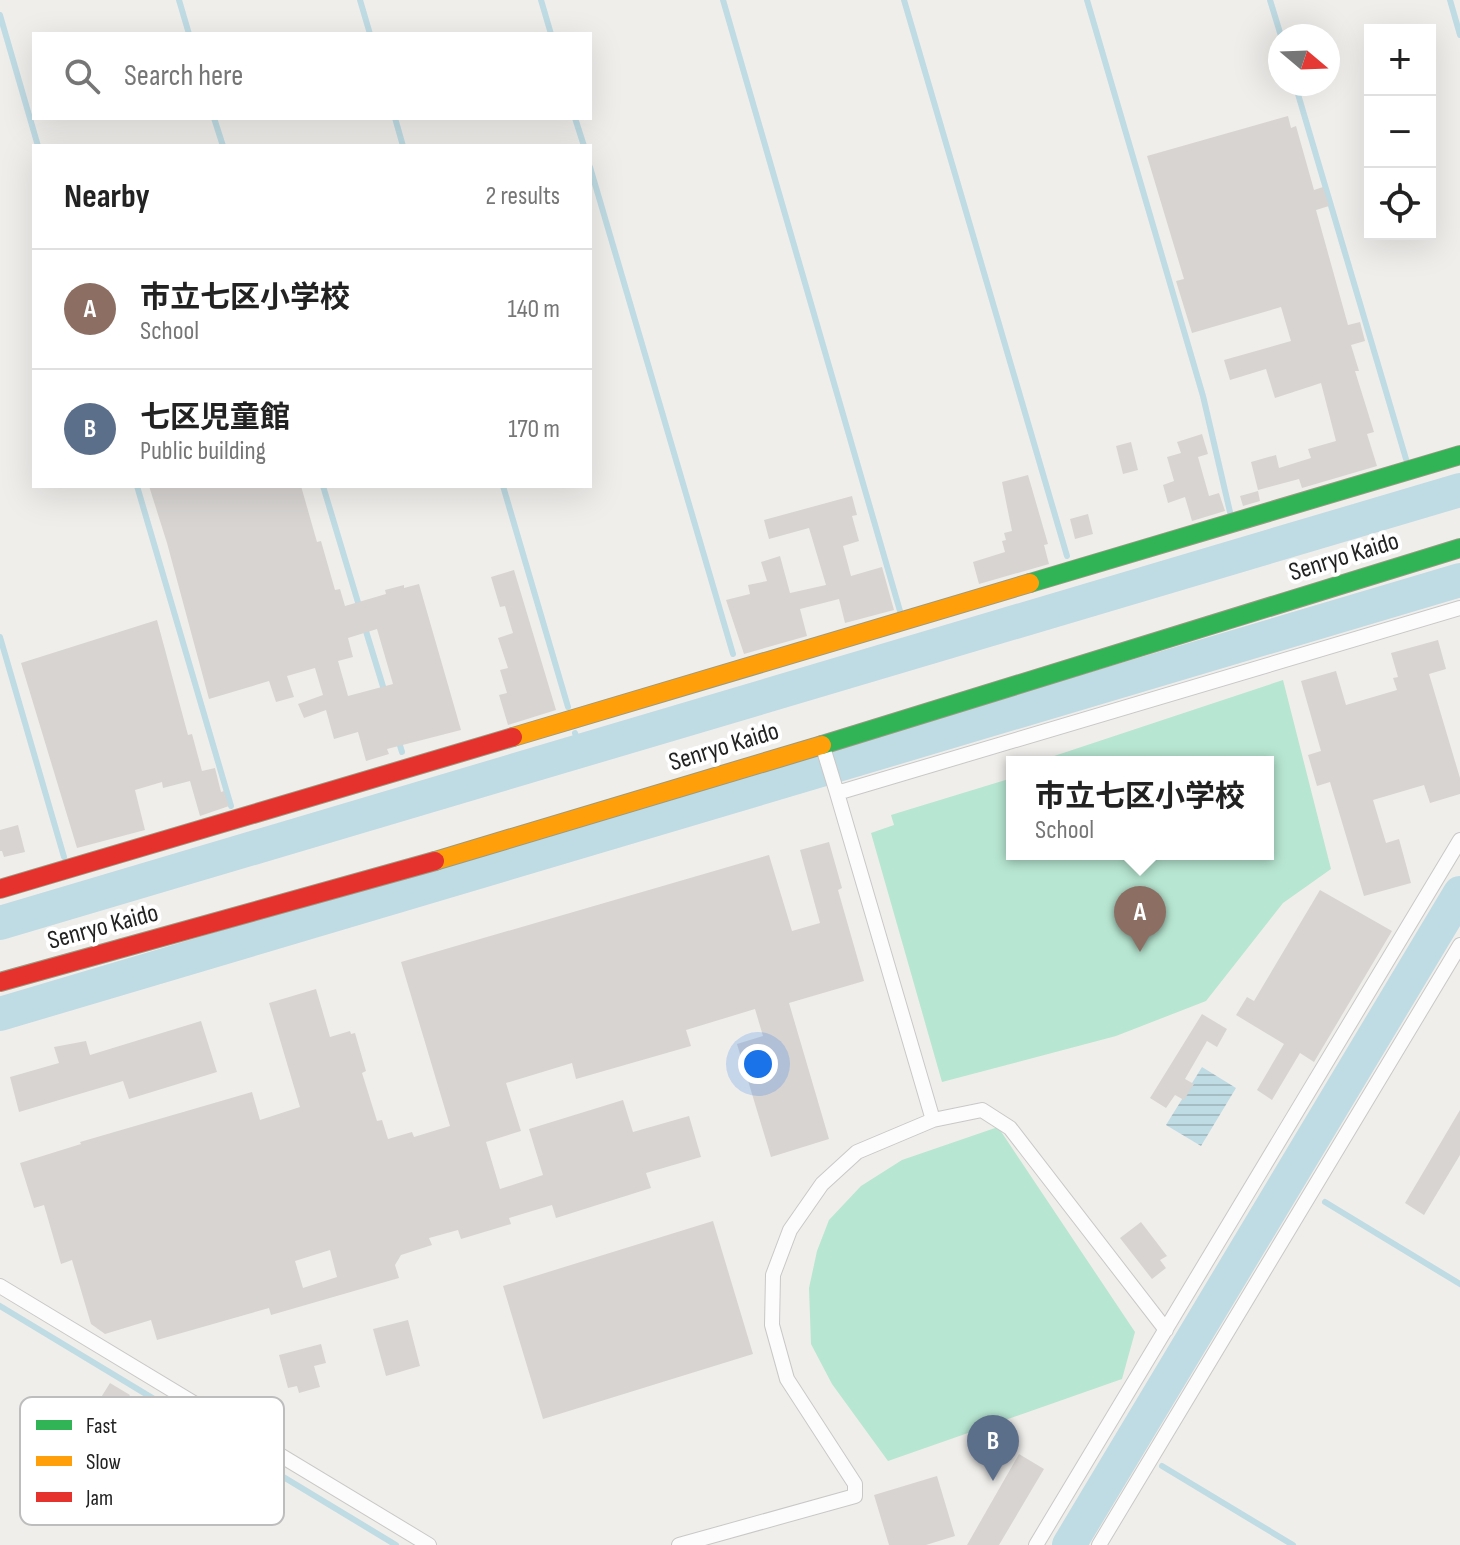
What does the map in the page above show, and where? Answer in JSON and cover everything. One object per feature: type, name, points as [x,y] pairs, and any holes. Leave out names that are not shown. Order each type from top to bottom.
[{"type":"street","points":[[0,889],[1460,455]]},
{"type":"street","name":"Senryo Kaido","points":[[0,982],[451,856],[1460,548]]},
{"type":"street","points":[[832,778],[1460,608]]},
{"type":"street","points":[[822,744],[933,1120]]},
{"type":"street","points":[[1036,1545],[1460,840]]},
{"type":"street","points":[[1099,1545],[1460,945]]},
{"type":"street","points":[[679,1545],[855,1496],[855,1484],[787,1379],[772,1325],[773,1275],[790,1230],[822,1184],[857,1152],[933,1120],[982,1110],[1010,1128],[1166,1330]]},
{"type":"street","points":[[0,1286],[184,1397]]},
{"type":"street","points":[[284,1457],[429,1545]]},
{"type":"green space","points":[[1283,680],[1331,869],[1283,903],[1206,1001],[1116,1036],[942,1082],[871,833],[894,825],[891,815],[1006,780],[1006,860],[1274,860],[1274,756],[1054,756]]},
{"type":"green space","points":[[998,1127],[1135,1332],[1122,1379],[888,1461],[832,1384],[811,1344],[809,1288],[817,1251],[829,1220],[861,1186],[902,1160]]},
{"type":"water","points":[[1202,1067],[1236,1088],[1201,1146],[1166,1125]]},
{"type":"building","points":[[1288,116],[1291,128],[1296,126],[1314,190],[1323,187],[1329,206],[1316,210],[1348,325],[1360,322],[1365,341],[1351,345],[1359,371],[1355,371],[1374,432],[1367,434],[1377,466],[1302,488],[1299,479],[1258,490],[1251,462],[1276,455],[1279,468],[1311,458],[1308,449],[1336,441],[1321,383],[1275,398],[1266,369],[1230,380],[1224,360],[1291,341],[1281,307],[1192,333],[1176,281],[1184,279],[1147,156]]},
{"type":"building","points":[[1202,434],[1208,454],[1198,457],[1209,496],[1219,493],[1225,511],[1192,521],[1185,497],[1168,503],[1163,485],[1174,481],[1167,457],[1181,453],[1177,442]]},
{"type":"building","points":[[1131,442],[1138,470],[1123,474],[1116,446]]},
{"type":"building","points":[[1028,475],[1048,544],[1044,545],[1049,564],[979,584],[973,562],[1005,552],[1002,541],[1006,540],[1004,533],[1012,531],[1002,482]]},
{"type":"building","points":[[150,488],[302,488],[317,542],[321,541],[335,590],[340,589],[345,606],[386,594],[385,590],[419,584],[461,730],[387,749],[389,754],[366,761],[358,732],[334,739],[326,710],[304,718],[298,704],[323,695],[315,668],[287,676],[294,697],[276,702],[269,681],[209,699]],"holes":[[[377,629],[393,684],[348,696],[338,661],[353,657],[348,638]]]},
{"type":"building","points":[[1258,491],[1260,501],[1243,506],[1240,496]]},
{"type":"building","points":[[852,496],[857,515],[852,516],[859,541],[843,546],[851,576],[882,567],[894,610],[845,623],[839,599],[800,609],[807,636],[744,654],[726,600],[750,594],[748,585],[767,581],[761,562],[780,556],[790,593],[826,585],[809,528],[769,539],[764,520]]},
{"type":"building","points":[[1088,514],[1093,534],[1075,539],[1070,519]]},
{"type":"building","points":[[514,570],[556,710],[508,725],[499,695],[507,693],[500,670],[508,668],[498,638],[513,633],[505,606],[500,607],[491,577]]},
{"type":"building","points":[[157,620],[188,735],[192,734],[202,771],[215,768],[221,792],[224,791],[229,806],[200,816],[190,781],[163,788],[162,782],[135,790],[145,830],[77,848],[21,663]]},
{"type":"building","points":[[1438,640],[1446,669],[1429,674],[1460,778],[1460,794],[1430,803],[1424,785],[1373,800],[1386,843],[1399,839],[1411,883],[1364,896],[1330,782],[1317,786],[1308,755],[1321,751],[1301,681],[1336,671],[1346,705],[1397,690],[1393,678],[1398,677],[1391,653]]},
{"type":"building","points":[[18,825],[25,852],[4,857],[0,851],[0,830]]},
{"type":"building","points":[[829,842],[842,888],[838,890],[864,981],[789,1003],[829,1139],[771,1157],[737,1044],[763,1036],[755,1009],[686,1030],[691,1046],[576,1079],[572,1063],[506,1083],[521,1131],[486,1142],[500,1189],[543,1175],[529,1129],[623,1100],[633,1132],[689,1116],[701,1157],[646,1173],[651,1188],[556,1218],[552,1205],[509,1218],[511,1224],[461,1239],[458,1230],[429,1238],[432,1245],[401,1255],[395,1265],[399,1278],[271,1315],[269,1308],[157,1340],[151,1320],[105,1334],[91,1324],[72,1260],[61,1264],[44,1205],[34,1208],[20,1163],[80,1142],[252,1092],[260,1120],[300,1107],[269,1003],[316,989],[330,1037],[350,1031],[351,1034],[355,1033],[366,1071],[362,1073],[377,1121],[382,1120],[388,1139],[412,1132],[414,1137],[450,1126],[401,962],[769,855],[792,931],[820,923],[800,850]],"holes":[[[330,1250],[337,1277],[303,1288],[295,1261]]]},
{"type":"building","points":[[1320,890],[1392,931],[1314,1062],[1300,1053],[1272,1100],[1257,1090],[1284,1044],[1236,1015],[1247,997],[1254,1001]]},
{"type":"building","points":[[1202,1014],[1227,1029],[1217,1047],[1207,1041],[1185,1079],[1194,1084],[1184,1100],[1175,1095],[1166,1108],[1150,1098]]},
{"type":"building","points":[[201,1021],[217,1072],[129,1099],[123,1081],[19,1112],[10,1077],[59,1063],[54,1047],[86,1041],[90,1055]]},
{"type":"building","points":[[1460,1110],[1460,1155],[1424,1215],[1405,1203]]},
{"type":"building","points":[[713,1221],[753,1354],[543,1419],[503,1286]]},
{"type":"building","points":[[1141,1222],[1167,1256],[1160,1260],[1166,1268],[1152,1279],[1120,1238]]},
{"type":"building","points":[[408,1320],[420,1366],[386,1376],[373,1329]]},
{"type":"building","points":[[321,1344],[326,1363],[314,1366],[320,1387],[299,1393],[297,1386],[288,1388],[279,1355]]},
{"type":"building","points":[[110,1383],[130,1395],[129,1397],[101,1397]]},
{"type":"building","points":[[1019,1454],[1044,1469],[999,1545],[967,1545]]},
{"type":"building","points":[[937,1476],[955,1536],[926,1545],[889,1545],[874,1495]]},
{"type":"waterway","points":[[179,0],[188,32]]},
{"type":"waterway","points":[[360,0],[369,32]]},
{"type":"waterway","points":[[541,0],[550,32]]},
{"type":"waterway","points":[[723,0],[900,611]]},
{"type":"waterway","points":[[904,0],[1067,556]]},
{"type":"waterway","points":[[1087,0],[1203,396],[1230,512]]},
{"type":"waterway","points":[[1270,0],[1277,24]]},
{"type":"waterway","points":[[1450,0],[1460,35]]},
{"type":"waterway","points":[[0,15],[37,144]]},
{"type":"waterway","points":[[1299,96],[1406,459]]},
{"type":"waterway","points":[[215,120],[222,144]]},
{"type":"waterway","points":[[396,120],[402,144]]},
{"type":"waterway","points":[[576,120],[583,144]]},
{"type":"waterway","points":[[592,174],[733,654]]},
{"type":"waterway","points":[[138,488],[231,806]]},
{"type":"waterway","points":[[324,488],[360,609]]},
{"type":"waterway","points":[[504,488],[568,707]]},
{"type":"waterway","points":[[0,923],[1460,490]]},
{"type":"waterway","points":[[1416,491],[1419,501]]},
{"type":"waterway","points":[[1237,545],[1240,555]]},
{"type":"waterway","points":[[0,1014],[1460,580]]},
{"type":"waterway","points":[[1078,595],[1079,601]]},
{"type":"waterway","points":[[365,628],[385,693]]},
{"type":"waterway","points":[[0,637],[64,857]]},
{"type":"waterway","points":[[909,646],[911,652]]},
{"type":"waterway","points":[[744,693],[746,701]]},
{"type":"waterway","points":[[575,733],[581,750]]},
{"type":"waterway","points":[[398,739],[402,752]]},
{"type":"waterway","points":[[413,791],[415,799]]},
{"type":"waterway","points":[[241,841],[244,850]]},
{"type":"waterway","points":[[76,892],[78,899]]},
{"type":"waterway","points":[[1069,1545],[1460,893]]},
{"type":"waterway","points":[[1449,911],[1456,915]]},
{"type":"waterway","points":[[1289,1179],[1300,1186]]},
{"type":"waterway","points":[[1325,1202],[1460,1284]]},
{"type":"waterway","points":[[0,1306],[151,1397]]},
{"type":"waterway","points":[[1128,1446],[1137,1452]]},
{"type":"waterway","points":[[1162,1466],[1293,1545]]},
{"type":"waterway","points":[[284,1477],[396,1545]]},
{"type":"traffic: fast","points":[[1030,583],[1460,455]]},
{"type":"traffic: fast","points":[[822,745],[1460,548]]},
{"type":"traffic: slow","points":[[513,737],[1030,583]]},
{"type":"traffic: slow","points":[[435,861],[822,745]]},
{"type":"traffic: jam","points":[[0,889],[513,737]]},
{"type":"traffic: jam","points":[[0,982],[435,861]]},
{"type":"place","name":"市立七区小学校","points":[[1140,952]]},
{"type":"place","name":"七区児童館","points":[[993,1481]]}]
